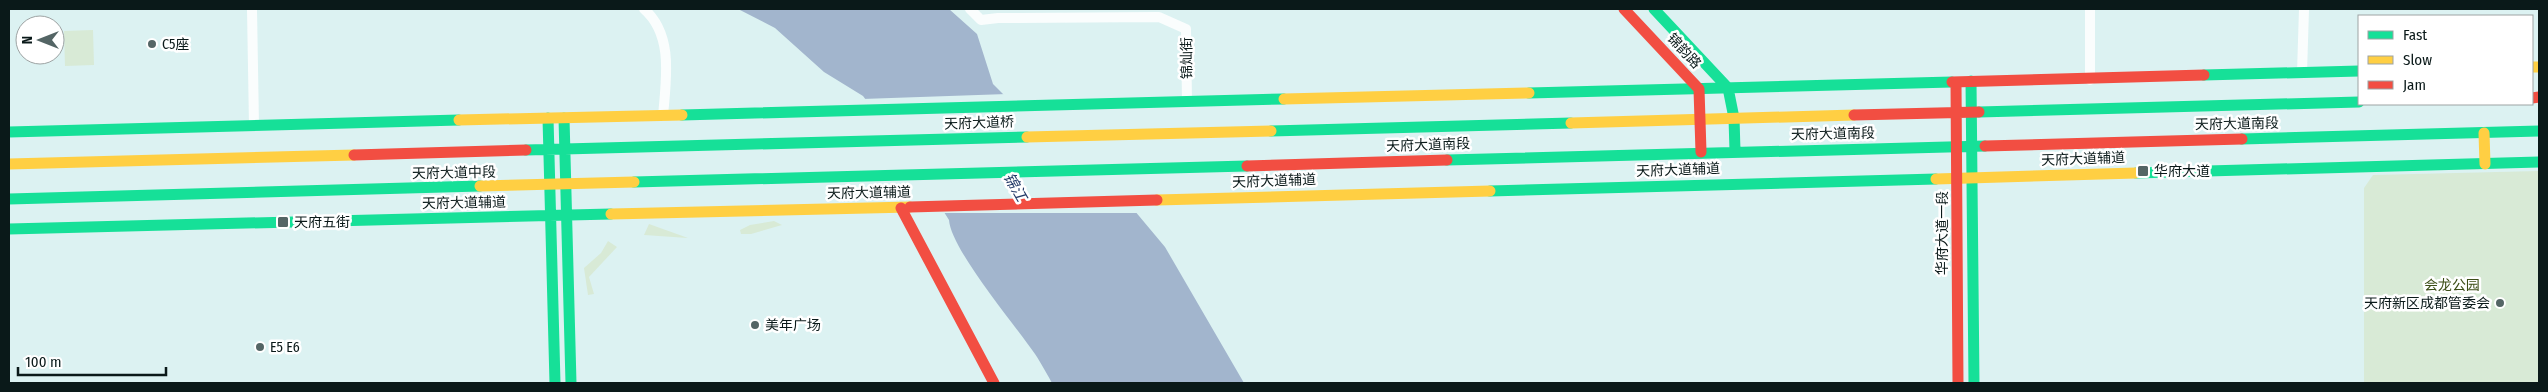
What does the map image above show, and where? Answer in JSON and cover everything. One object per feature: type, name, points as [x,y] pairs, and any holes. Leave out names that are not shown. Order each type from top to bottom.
[{"type":"street","points":[[252,9],[254,126]]},
{"type":"street","points":[[644,9],[656,19],[665,49],[667,66],[664,116]]},
{"type":"street","name":"锦灿街","points":[[970,9],[982,20],[998,18],[1159,17],[1170,21],[1186,30],[1187,102]]},
{"type":"street","name":"锦韵路","points":[[1624,9],[1699,88],[1701,152]]},
{"type":"street","name":"锦韵路","points":[[1654,9],[1728,88]]},
{"type":"street","points":[[2090,9],[2090,80]]},
{"type":"street","points":[[2302,73],[2304,9]]},
{"type":"street","points":[[9,132],[1699,88],[2090,80],[2358,71]]},
{"type":"street","name":"华府大道一段","points":[[1956,82],[1958,383]]},
{"type":"street","points":[[1971,82],[1974,383]]},
{"type":"street","points":[[1728,88],[1734,118],[1735,151]]},
{"type":"street","name":"天府大道南段","points":[[1087,135],[2358,102]]},
{"type":"street","points":[[548,118],[555,383]]},
{"type":"street","points":[[564,118],[571,383]]},
{"type":"street","name":"天府大道南段","points":[[899,176],[1735,151],[2539,131]]},
{"type":"street","points":[[2484,133],[2484,164]]},
{"type":"street","name":"天府大道桥","points":[[871,141],[1087,135]]},
{"type":"street","name":"天府大道中段","points":[[9,164],[871,141]]},
{"type":"street","name":"天府大道辅道","points":[[9,229],[901,208],[1153,199],[2539,162]]},
{"type":"street","name":"天府大道中段","points":[[9,199],[899,176]]},
{"type":"street","points":[[901,208],[994,383]]},
{"type":"green space","points":[[93,30],[94,65],[65,66],[65,31]]},
{"type":"green space","name":"会龙公园","points":[[2539,171],[2539,383],[2364,383],[2364,188],[2373,175]]},
{"type":"green space","points":[[774,221],[782,225],[751,234],[741,234],[740,230],[750,225]]},
{"type":"green space","points":[[649,224],[688,238],[644,235]]},
{"type":"green space","points":[[608,241],[617,247],[589,277],[594,294],[588,295],[584,268],[601,253]]},
{"type":"water","name":"锦江","points":[[738,9],[949,9],[977,34],[993,84],[1062,153],[1129,204],[1165,247],[1244,383],[1052,383],[1037,357],[972,269],[953,233],[949,220],[910,158],[863,96],[824,72],[775,28]]},
{"type":"pier","points":[[1007,94],[1063,151],[1108,182],[1140,213],[942,213],[908,159],[862,99]]},
{"type":"traffic: fast","points":[[1654,9],[1728,88],[1734,118],[1735,151]]},
{"type":"traffic: fast","points":[[2204,75],[2358,71]]},
{"type":"traffic: fast","points":[[1971,81],[1974,383]]},
{"type":"traffic: fast","points":[[1529,93],[1952,82]]},
{"type":"traffic: fast","points":[[682,115],[1284,99]]},
{"type":"traffic: fast","points":[[1979,112],[2358,102]]},
{"type":"traffic: fast","points":[[548,118],[555,383]]},
{"type":"traffic: fast","points":[[564,118],[571,383]]},
{"type":"traffic: fast","points":[[9,132],[459,120]]},
{"type":"traffic: fast","points":[[1271,131],[1571,123]]},
{"type":"traffic: fast","points":[[2242,139],[2539,131]]},
{"type":"traffic: fast","points":[[526,150],[1027,137]]},
{"type":"traffic: fast","points":[[1447,160],[1985,146]]},
{"type":"traffic: fast","points":[[2136,173],[2539,162]]},
{"type":"traffic: fast","points":[[634,182],[1247,166]]},
{"type":"traffic: fast","points":[[1490,191],[1936,179]]},
{"type":"traffic: fast","points":[[9,199],[480,186]]},
{"type":"traffic: fast","points":[[9,229],[611,214]]},
{"type":"traffic: slow","points":[[2533,67],[2539,67]]},
{"type":"traffic: slow","points":[[1284,99],[1529,93]]},
{"type":"traffic: slow","points":[[459,120],[682,115]]},
{"type":"traffic: slow","points":[[1571,123],[1854,115]]},
{"type":"traffic: slow","points":[[1027,137],[1271,131]]},
{"type":"traffic: slow","points":[[2484,133],[2485,164]]},
{"type":"traffic: slow","points":[[9,164],[354,155]]},
{"type":"traffic: slow","points":[[1936,179],[2136,173]]},
{"type":"traffic: slow","points":[[480,186],[634,182]]},
{"type":"traffic: slow","points":[[1157,200],[1490,191]]},
{"type":"traffic: slow","points":[[611,214],[910,207]]},
{"type":"traffic: jam","points":[[1624,9],[1699,89],[1701,152]]},
{"type":"traffic: jam","points":[[1952,82],[2204,75]]},
{"type":"traffic: jam","points":[[1956,82],[1958,383]]},
{"type":"traffic: jam","points":[[2533,98],[2539,97]]},
{"type":"traffic: jam","points":[[1854,115],[1979,112]]},
{"type":"traffic: jam","points":[[1985,146],[2242,139]]},
{"type":"traffic: jam","points":[[354,155],[526,150]]},
{"type":"traffic: jam","points":[[1247,166],[1447,160]]},
{"type":"traffic: jam","points":[[910,207],[1157,200]]},
{"type":"traffic: jam","points":[[901,208],[994,383]]},
{"type":"place","name":"C5座","points":[[152,44]]},
{"type":"place","name":"华府大道","points":[[2143,171]]},
{"type":"place","name":"天府五街","points":[[283,222]]},
{"type":"place","name":"天府新区成都管委会","points":[[2500,303]]},
{"type":"place","name":"美年广场","points":[[755,325]]},
{"type":"place","name":"E5 E6","points":[[260,347]]}]
